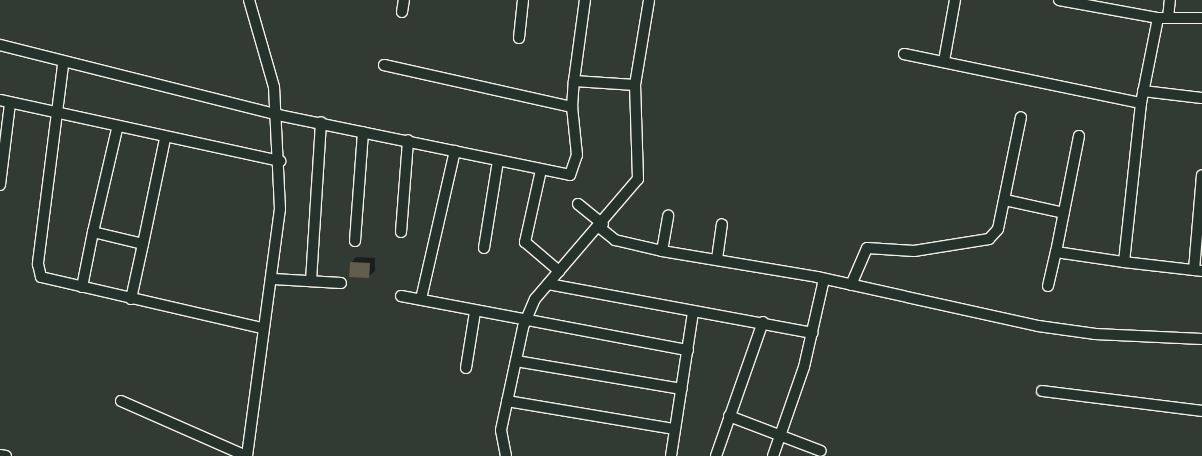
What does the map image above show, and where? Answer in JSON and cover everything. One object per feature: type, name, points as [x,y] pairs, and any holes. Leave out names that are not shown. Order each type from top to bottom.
[{"type":"street","points":[[121,401],[247,456],[262,328],[273,279],[280,161],[278,115],[269,60],[248,0]]},
{"type":"street","points":[[402,12],[404,0]]},
{"type":"street","points":[[519,38],[523,0]]},
{"type":"street","points":[[0,45],[63,65],[278,115],[321,122],[570,175],[574,171],[572,107],[584,0]]},
{"type":"street","points":[[506,456],[501,430],[524,323],[548,284],[601,225],[638,179],[634,85],[649,0]]},
{"type":"street","points":[[944,61],[955,0]]},
{"type":"street","points":[[1059,0],[1163,18],[1202,18]]},
{"type":"street","points":[[1124,262],[1143,91],[1163,18],[1170,0]]},
{"type":"street","points":[[904,54],[1141,103]]},
{"type":"street","points":[[63,65],[38,272],[51,281],[262,328]]},
{"type":"street","points":[[384,66],[572,107]]},
{"type":"street","points":[[574,81],[634,85]]},
{"type":"street","points":[[1143,91],[1202,98]]},
{"type":"street","points":[[0,185],[5,101],[56,115],[165,139],[280,161]]},
{"type":"street","points":[[851,284],[867,248],[914,251],[989,239],[998,229],[1021,117]]},
{"type":"street","points":[[311,281],[321,122]]},
{"type":"street","points":[[82,287],[117,128]]},
{"type":"street","points":[[355,241],[363,132]]},
{"type":"street","points":[[1048,286],[1079,136]]},
{"type":"street","points":[[131,299],[165,139]]},
{"type":"street","points":[[401,232],[408,140]]},
{"type":"street","points":[[421,299],[455,151]]},
{"type":"street","points":[[484,248],[498,161]]},
{"type":"street","points":[[541,170],[525,242],[559,271]]},
{"type":"street","points":[[1056,252],[1198,271],[1202,175]]},
{"type":"street","points":[[1005,200],[1064,213]]},
{"type":"street","points":[[578,204],[615,240],[662,251],[718,259],[851,284],[1038,326],[1095,334],[1202,339]]},
{"type":"street","points":[[662,251],[668,216]]},
{"type":"street","points":[[718,259],[722,224]]},
{"type":"street","points":[[93,232],[143,244]]},
{"type":"street","points":[[273,279],[342,283]]},
{"type":"street","points":[[773,456],[812,333],[824,279]]},
{"type":"street","points":[[548,284],[693,312],[763,322],[812,333]]},
{"type":"street","points":[[401,296],[524,323],[688,350]]},
{"type":"street","points":[[466,368],[475,312]]},
{"type":"street","points":[[671,456],[693,312]]},
{"type":"street","points":[[716,456],[763,322]]},
{"type":"street","points":[[516,360],[682,390]]},
{"type":"street","points":[[1042,391],[1202,411]]},
{"type":"street","points":[[507,401],[675,429]]},
{"type":"street","points":[[729,416],[822,451]]},
{"type":"street","points":[[0,454],[6,456]]},
{"type":"building","points":[[350,262],[370,263],[369,278],[349,277]]}]
